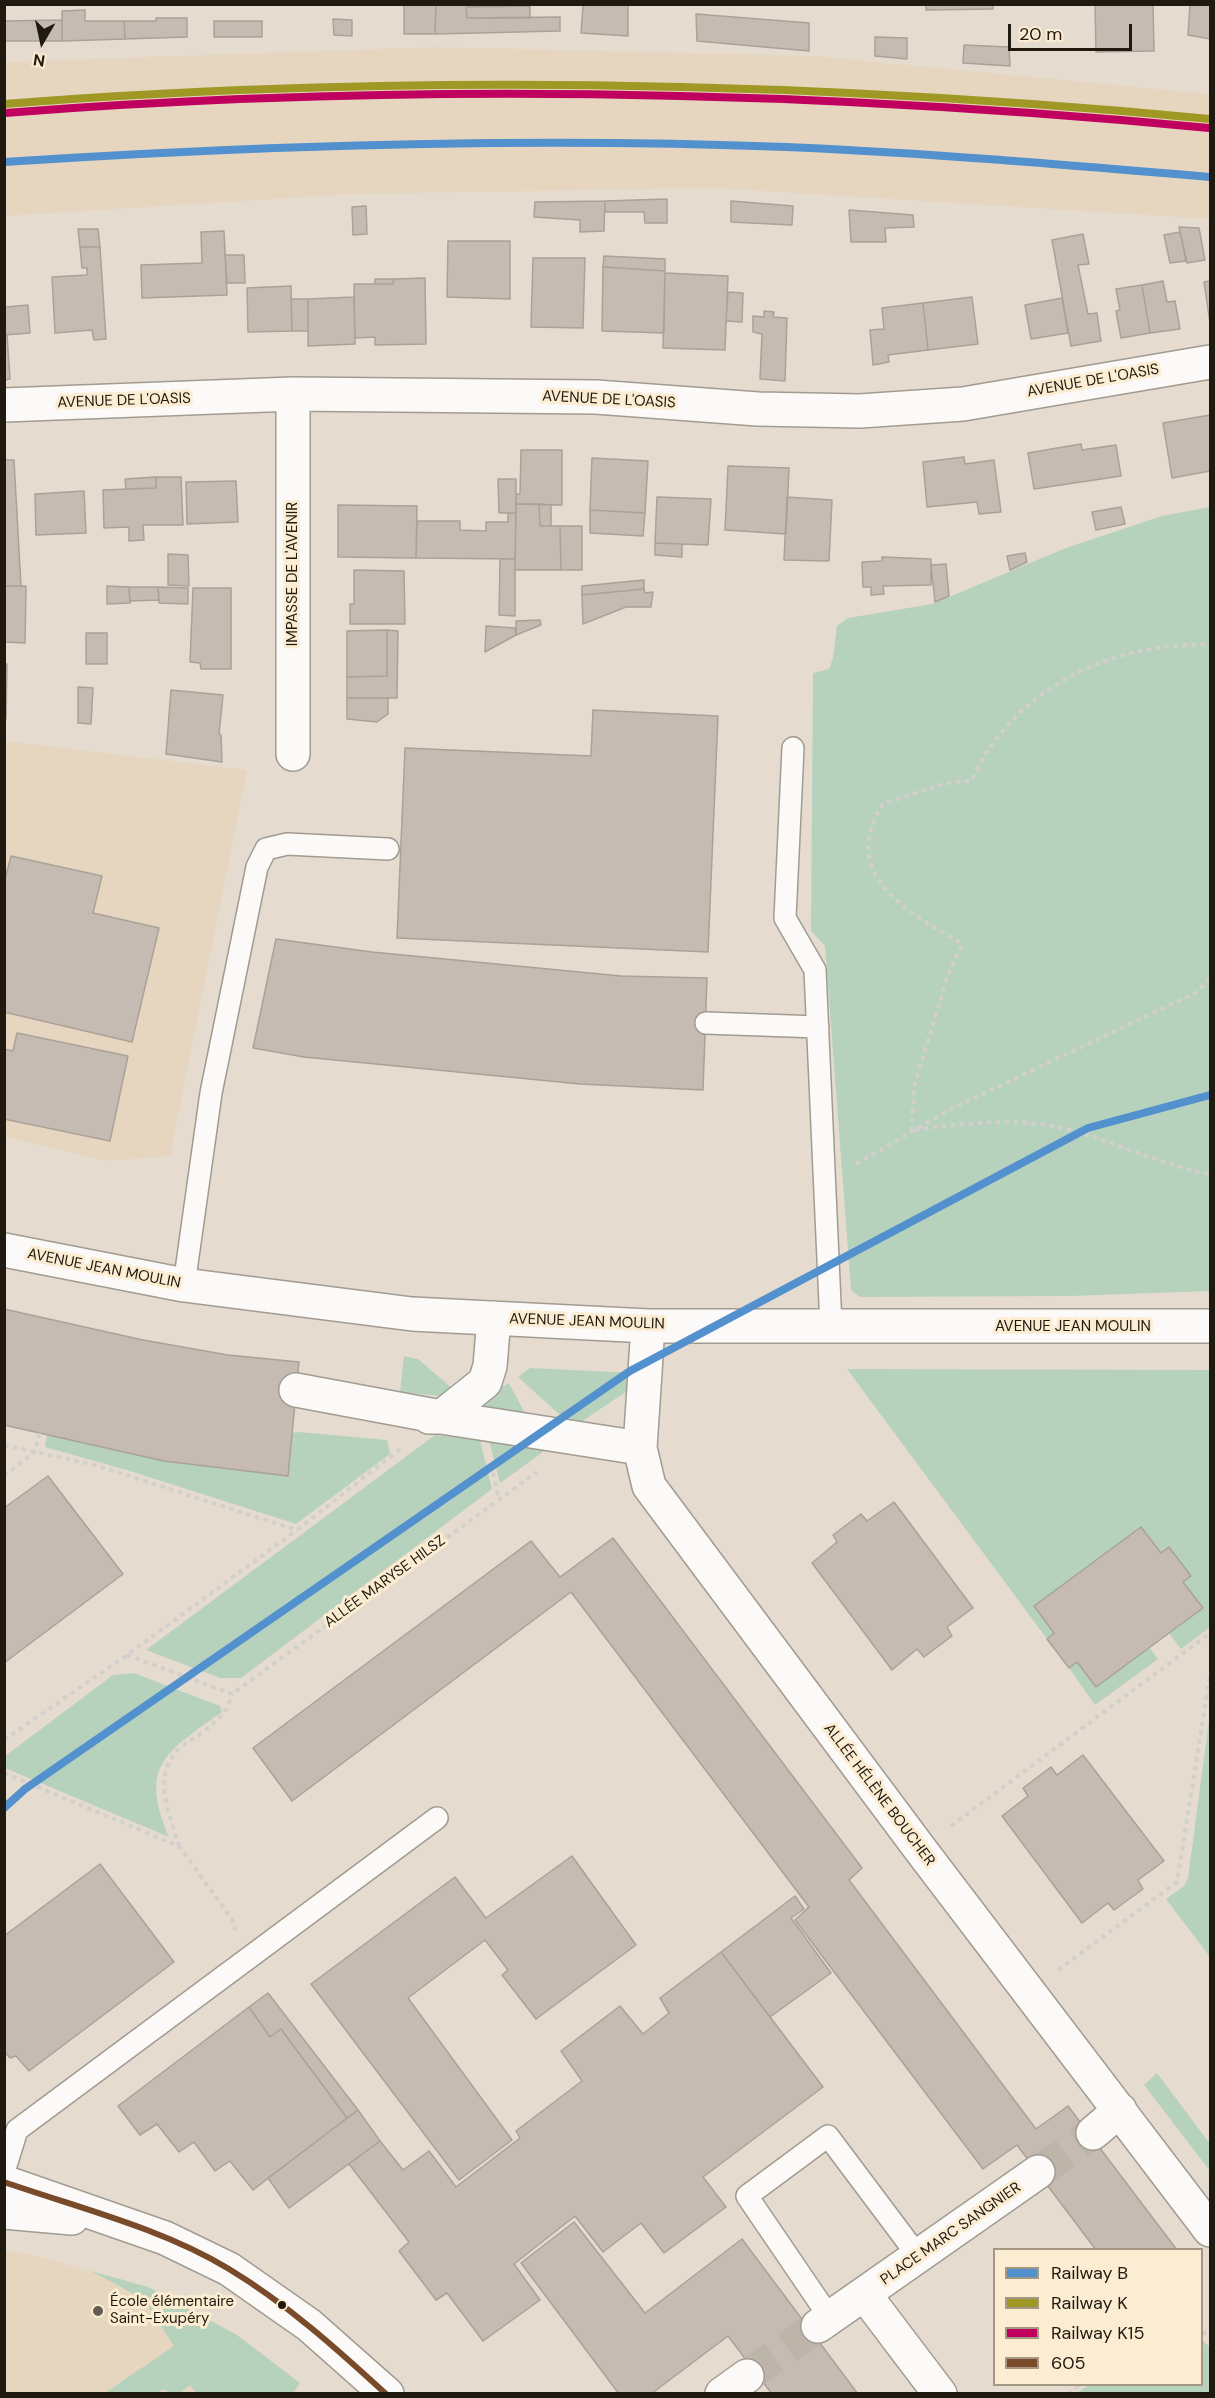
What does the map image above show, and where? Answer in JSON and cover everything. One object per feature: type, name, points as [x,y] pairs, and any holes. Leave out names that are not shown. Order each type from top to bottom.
[{"type":"street","name":"AVENUE DE L'OASIS","points":[[4,405],[293,394],[596,397],[758,408],[860,411],[963,404],[1210,362]]},
{"type":"street","name":"IMPASSE DE L'AVENIR","points":[[293,394],[293,754]]},
{"type":"street","name":"AVENUE JEAN MOULIN","points":[[4,1250],[184,1285],[412,1314],[648,1326],[1210,1326]]},
{"type":"street","points":[[441,1417],[485,1382],[490,1366],[494,1318]]},
{"type":"street","name":"ALLÉE HÉLÈNE BOUCHER","points":[[648,1326],[640,1448],[649,1486],[920,1849],[1210,2230]]},
{"type":"street","points":[[295,1400],[441,1417],[640,1448]]},
{"type":"street","points":[[1093,2133],[1120,2110]]},
{"type":"street","name":"PLACE MARC SANGNIER","points":[[824,2322],[1038,2172]]},
{"type":"street","points":[[4,2182],[165,2238],[229,2269],[309,2325],[387,2394]]},
{"type":"street","points":[[4,2212],[127,2225]]},
{"type":"street","name":"PLACE MARC SANGNIER","points":[[865,2295],[940,2394]]},
{"type":"lane","points":[[793,748],[785,918],[815,970],[831,1326]]},
{"type":"lane","points":[[184,1285],[211,1093],[257,867],[266,849],[287,844],[388,849]]},
{"type":"lane","points":[[706,1023],[818,1027]]},
{"type":"lane","points":[[4,2172],[17,2130],[437,1818]]},
{"type":"lane","points":[[824,2322],[747,2196],[828,2136],[918,2256]]},
{"type":"path","points":[[911,1131],[915,1083],[948,975],[962,944],[918,918],[884,888],[870,865],[868,844],[872,820],[883,803],[910,797],[929,786],[951,781],[971,782],[991,745],[1054,684],[1096,664],[1145,649],[1210,645]]},
{"type":"path","points":[[825,1183],[911,1131],[1195,993],[1210,978]]},
{"type":"path","points":[[911,1131],[979,1121],[1018,1121],[1072,1131],[1129,1148],[1182,1169],[1210,1174]]},
{"type":"path","points":[[4,1740],[127,1655],[297,1530],[441,1417]]},
{"type":"path","points":[[4,1476],[35,1452],[39,1433]]},
{"type":"path","points":[[4,1445],[95,1464],[297,1530]]},
{"type":"path","name":"ALLÉE MARYSE HILSZ","points":[[232,1694],[546,1465]]},
{"type":"path","points":[[920,1849],[1210,1633]]},
{"type":"path","points":[[127,1655],[232,1694],[227,1711],[179,1749],[168,1764],[164,1779],[165,1802],[179,1846],[233,1921],[242,1963]]},
{"type":"path","points":[[1028,1992],[1177,1882],[1210,1675]]},
{"type":"path","points":[[4,1773],[179,1846]]},
{"type":"shaded area","points":[[435,47],[814,56],[1210,94],[1210,219],[714,188],[354,194],[5,216],[5,62]]},
{"type":"shaded area","points":[[5,741],[247,770],[170,1156],[107,1161],[5,1137]]},
{"type":"shaded area","name":"École élémentaire Saint-Exupéry","points":[[4,2251],[29,2254],[148,2287],[237,2335],[300,2383],[294,2394],[5,2393]]},
{"type":"green space","points":[[1210,507],[1210,1291],[1070,1296],[860,1297],[851,1290],[825,946],[811,931],[813,673],[829,669],[833,658],[837,626],[848,618],[932,604],[1066,548],[1162,516]]},
{"type":"green space","points":[[404,1356],[418,1359],[452,1388],[442,1396],[400,1392]]},
{"type":"green space","points":[[530,1368],[633,1373],[633,1387],[578,1424],[570,1424],[518,1377]]},
{"type":"green space","points":[[847,1369],[1210,1370],[1210,1627],[1181,1649],[1169,1633],[1203,1608],[1183,1582],[1191,1576],[1169,1548],[1161,1553],[1141,1527],[1035,1606],[1054,1633],[1047,1639]]},
{"type":"green space","points":[[509,1383],[528,1419],[463,1410]]},
{"type":"green space","points":[[292,1433],[387,1440],[390,1454],[296,1524],[130,1471],[45,1447],[47,1435],[164,1461],[287,1476]]},
{"type":"green space","points":[[435,1435],[480,1440],[492,1489],[241,1678],[220,1678],[146,1650]]},
{"type":"green space","points":[[489,1440],[540,1446],[543,1452],[500,1483]]},
{"type":"green space","points":[[1150,1648],[1158,1659],[1095,1705],[1069,1668],[1077,1662],[1096,1686]]},
{"type":"green space","points":[[134,1673],[220,1706],[222,1712],[186,1738],[163,1762],[156,1792],[169,1837],[5,1768],[5,1756],[113,1675]]},
{"type":"green space","points":[[1210,1713],[1210,1957],[1166,1899],[1184,1886],[1188,1878]]},
{"type":"green space","points":[[1157,2073],[1210,2144],[1210,2171],[1144,2085]]},
{"type":"green space","points":[[91,2271],[148,2287],[237,2335],[300,2383],[293,2393],[196,2393],[190,2385],[180,2393],[169,2393],[164,2389],[157,2393],[105,2393],[174,2346],[143,2299]]},
{"type":"green space","points":[[1203,2341],[1210,2347],[1210,2393],[1077,2393],[1088,2386],[1203,2386]]},
{"type":"building","points":[[404,4],[436,4],[435,34],[404,34]]},
{"type":"building","points":[[436,4],[530,4],[466,7],[467,18],[560,17],[560,31],[435,34]]},
{"type":"building","points":[[926,4],[993,4],[993,9],[926,10]]},
{"type":"building","points":[[1095,4],[1153,4],[1154,51],[1096,52]]},
{"type":"building","points":[[1190,4],[1210,4],[1210,39],[1188,35]]},
{"type":"building","points":[[583,5],[628,5],[628,36],[581,33]]},
{"type":"building","points":[[530,6],[530,18],[467,18],[466,7]]},
{"type":"building","points":[[85,10],[85,21],[124,21],[125,39],[62,41],[62,11]]},
{"type":"building","points":[[696,14],[809,23],[809,51],[697,41]]},
{"type":"building","points":[[156,18],[187,18],[187,37],[125,39],[124,21],[156,21]]},
{"type":"building","points":[[333,19],[352,20],[352,36],[334,35]]},
{"type":"building","points":[[62,20],[62,41],[4,41],[4,21]]},
{"type":"building","points":[[214,21],[262,21],[262,37],[214,37]]},
{"type":"building","points":[[875,37],[907,38],[907,59],[875,56]]},
{"type":"building","points":[[964,45],[1009,47],[1010,66],[963,63]]},
{"type":"building","points":[[667,199],[667,223],[645,223],[644,212],[605,212],[605,201]]},
{"type":"building","points":[[605,201],[604,231],[580,232],[580,220],[534,217],[535,202]]},
{"type":"building","points":[[731,201],[793,206],[792,225],[731,222]]},
{"type":"building","points":[[366,206],[367,234],[353,235],[352,207]]},
{"type":"building","points":[[849,210],[913,215],[914,227],[885,228],[886,242],[851,242]]},
{"type":"building","points":[[1179,227],[1199,228],[1205,260],[1187,263]]},
{"type":"building","points":[[78,229],[98,229],[100,247],[80,247]]},
{"type":"building","points":[[224,231],[227,295],[142,298],[141,265],[202,263],[201,232]]},
{"type":"building","points":[[1180,232],[1186,261],[1170,263],[1164,235]]},
{"type":"building","points":[[1083,234],[1089,264],[1078,265],[1088,314],[1097,313],[1101,341],[1071,346],[1052,240]]},
{"type":"building","points":[[448,241],[510,241],[510,299],[447,297]]},
{"type":"building","points":[[80,247],[100,247],[106,339],[94,340],[92,330],[55,333],[52,277],[87,275],[87,268],[82,268]]},
{"type":"building","points":[[225,255],[244,255],[245,283],[227,283]]},
{"type":"building","points":[[604,256],[665,259],[665,271],[603,267]]},
{"type":"building","points":[[533,258],[585,258],[583,328],[531,327]]},
{"type":"building","points":[[603,267],[665,271],[664,333],[602,331]]},
{"type":"building","points":[[665,273],[728,276],[725,350],[663,348]]},
{"type":"building","points":[[425,278],[426,344],[375,345],[375,337],[355,338],[354,284],[393,284],[394,279]]},
{"type":"building","points":[[375,279],[394,279],[393,284],[375,284]]},
{"type":"building","points":[[1163,281],[1167,302],[1175,301],[1180,329],[1150,333],[1142,285]]},
{"type":"building","points":[[1210,281],[1210,323],[1204,282]]},
{"type":"building","points":[[1142,285],[1150,333],[1121,338],[1116,311],[1120,310],[1116,289]]},
{"type":"building","points":[[291,286],[292,331],[248,332],[247,288]]},
{"type":"building","points":[[728,292],[743,293],[742,322],[726,321]]},
{"type":"building","points":[[354,297],[355,344],[308,346],[308,299]]},
{"type":"building","points":[[972,297],[978,344],[928,350],[923,303]]},
{"type":"building","points":[[1062,298],[1068,333],[1031,339],[1025,305]]},
{"type":"building","points":[[291,299],[308,299],[308,331],[292,331]]},
{"type":"building","points":[[923,303],[928,350],[888,355],[889,362],[873,365],[870,330],[884,329],[882,308]]},
{"type":"building","points":[[4,304],[6,307],[28,305],[30,333],[4,335]]},
{"type":"building","points":[[764,311],[774,312],[773,317],[787,318],[785,381],[760,379],[762,334],[753,332],[753,316],[764,317]]},
{"type":"building","points":[[4,335],[7,335],[10,379],[4,380]]},
{"type":"building","points":[[1210,415],[1210,471],[1172,478],[1163,423]]},
{"type":"building","points":[[1081,444],[1082,450],[1116,445],[1121,476],[1034,489],[1028,453]]},
{"type":"building","points":[[521,450],[562,450],[562,505],[516,504],[516,494],[520,494]]},
{"type":"building","points":[[964,457],[965,464],[994,460],[1001,512],[979,514],[977,502],[927,507],[923,462]]},
{"type":"building","points":[[592,458],[648,461],[645,513],[590,510]]},
{"type":"building","points":[[4,460],[14,460],[21,586],[4,586]]},
{"type":"building","points":[[728,466],[789,468],[786,534],[725,530]]},
{"type":"building","points":[[156,477],[181,477],[183,525],[143,525],[144,540],[129,541],[129,527],[104,528],[103,490],[156,488]]},
{"type":"building","points":[[156,477],[156,488],[126,489],[125,479]]},
{"type":"building","points":[[498,479],[516,479],[516,513],[499,513]]},
{"type":"building","points":[[236,481],[238,522],[187,524],[186,482]]},
{"type":"building","points":[[84,491],[86,533],[36,535],[35,494]]},
{"type":"building","points":[[657,497],[711,499],[708,545],[655,543]]},
{"type":"building","points":[[787,497],[832,500],[829,561],[784,560]]},
{"type":"building","points":[[516,504],[539,504],[540,526],[560,526],[561,570],[515,570]]},
{"type":"building","points":[[539,504],[551,505],[551,526],[540,526]]},
{"type":"building","points":[[338,505],[417,506],[416,558],[338,557]]},
{"type":"building","points":[[1121,507],[1125,524],[1096,530],[1092,512]]},
{"type":"building","points":[[590,510],[645,513],[643,536],[590,533]]},
{"type":"building","points":[[508,513],[516,513],[515,559],[416,558],[417,521],[460,521],[460,530],[486,531],[486,522],[508,522]]},
{"type":"building","points":[[560,526],[582,526],[582,570],[561,570]]},
{"type":"building","points":[[655,543],[682,544],[682,557],[655,555]]},
{"type":"building","points":[[1025,553],[1027,562],[1010,570],[1007,556]]},
{"type":"building","points":[[168,554],[188,555],[189,586],[168,585]]},
{"type":"building","points":[[882,557],[931,559],[931,585],[883,586],[884,594],[871,595],[871,587],[863,587],[862,562],[882,561]]},
{"type":"building","points":[[500,559],[515,559],[515,616],[499,615]]},
{"type":"building","points":[[946,564],[949,596],[935,602],[931,565]]},
{"type":"building","points":[[354,570],[404,571],[405,624],[350,624],[350,604],[354,604]]},
{"type":"building","points":[[644,580],[644,589],[582,595],[582,586]]},
{"type":"building","points":[[4,586],[26,586],[25,643],[4,642]]},
{"type":"building","points":[[107,586],[129,587],[130,603],[107,604]]},
{"type":"building","points":[[129,587],[158,587],[159,600],[130,601]]},
{"type":"building","points":[[158,587],[188,588],[188,604],[159,603]]},
{"type":"building","points":[[193,588],[231,588],[231,669],[201,669],[200,663],[190,662]]},
{"type":"building","points":[[644,589],[645,593],[653,592],[651,607],[626,607],[583,624],[582,595]]},
{"type":"building","points":[[540,620],[541,625],[516,635],[516,621]]},
{"type":"building","points":[[486,626],[515,628],[516,635],[485,652]]},
{"type":"building","points":[[387,630],[387,676],[347,677],[347,631]]},
{"type":"building","points":[[387,630],[398,631],[397,698],[347,698],[347,677],[387,676]]},
{"type":"building","points":[[86,633],[107,633],[107,664],[86,664]]},
{"type":"building","points":[[4,664],[7,664],[6,719],[4,719]]},
{"type":"building","points":[[78,687],[93,688],[91,724],[78,723]]},
{"type":"building","points":[[171,690],[223,695],[219,734],[221,735],[222,762],[166,754]]},
{"type":"building","points":[[347,698],[388,698],[388,714],[377,722],[347,719]]},
{"type":"building","points":[[593,710],[718,716],[708,952],[397,938],[405,748],[591,756]]},
{"type":"building","points":[[11,856],[102,876],[93,913],[159,928],[132,1042],[4,1012],[4,883]]},
{"type":"building","points":[[276,939],[372,952],[621,976],[707,978],[703,1090],[580,1084],[304,1057],[253,1048]]},
{"type":"building","points":[[17,1033],[128,1056],[110,1141],[4,1119],[4,1049],[13,1051]]},
{"type":"building","points":[[4,1309],[143,1340],[228,1355],[299,1362],[288,1476],[164,1461],[4,1425]]},
{"type":"building","points":[[48,1476],[123,1574],[4,1663],[4,1508]]},
{"type":"building","points":[[894,1502],[973,1608],[947,1627],[952,1636],[924,1657],[917,1649],[892,1670],[812,1563],[837,1542],[833,1535],[861,1514],[867,1521]]},
{"type":"building","points":[[1141,1527],[1161,1553],[1169,1547],[1191,1576],[1183,1582],[1203,1608],[1096,1687],[1077,1662],[1069,1668],[1047,1639],[1054,1633],[1034,1606]]},
{"type":"building","points":[[613,1538],[862,1868],[849,1880],[1036,2129],[1068,2106],[1175,2248],[1094,2248],[1017,2145],[983,2169],[795,1920],[809,1907],[571,1592],[292,1801],[253,1748],[531,1541],[560,1577]]},
{"type":"building","points":[[1083,1755],[1164,1861],[1138,1880],[1143,1889],[1114,1910],[1108,1903],[1082,1923],[1002,1816],[1028,1796],[1023,1788],[1051,1767],[1057,1775]]},
{"type":"building","points":[[572,1856],[636,1945],[536,2019],[502,1975],[508,1970],[485,1940],[408,1998],[512,2140],[459,2180],[311,1984],[455,1877],[486,1918]]},
{"type":"building","points":[[100,1864],[174,1962],[29,2071],[16,2056],[10,2058],[4,2051],[4,1936]]},
{"type":"building","points":[[795,1896],[804,1909],[791,1918],[831,1973],[770,2017],[721,1952]]},
{"type":"building","points":[[721,1952],[823,2087],[703,2177],[726,2207],[664,2253],[641,2223],[603,2252],[575,2216],[514,2264],[540,2300],[483,2341],[447,2293],[436,2300],[399,2251],[409,2242],[349,2164],[380,2141],[403,2170],[429,2151],[456,2187],[520,2138],[516,2131],[582,2081],[561,2051],[620,2006],[643,2034],[669,2013],[660,1998]]},
{"type":"building","points":[[268,1993],[358,2110],[347,2118],[281,2029],[270,2037],[249,2007]]},
{"type":"building","points":[[249,2007],[270,2037],[281,2029],[347,2118],[253,2190],[230,2161],[215,2171],[194,2142],[179,2152],[157,2124],[140,2135],[118,2106]]},
{"type":"building","points":[[358,2110],[380,2141],[289,2208],[268,2178]]},
{"type":"building","points":[[574,2222],[645,2313],[742,2239],[858,2394],[772,2394],[728,2336],[651,2394],[619,2394],[521,2263]]},
{"type":"tunnel","points":[[1038,2172],[1093,2133]]},
{"type":"tunnel","points":[[747,2376],[818,2326]]},
{"type":"rail line","name":"K","points":[[4,104],[155,94],[305,88],[456,85],[607,86],[758,89],[909,96],[1210,119]]},
{"type":"rail line","name":"K15","points":[[5,113],[155,103],[306,97],[457,94],[607,95],[758,98],[909,105],[1209,128]]},
{"type":"rail line","name":"B","points":[[4,162],[200,151],[395,144],[688,144],[786,147],[998,160],[1210,177]]},
{"type":"rail line","name":"B","points":[[4,1808],[25,1789],[630,1371],[1088,1128],[1210,1095]]},
{"type":"transit line","name":"605","points":[[4,2182],[148,2230],[229,2269],[291,2312],[386,2394]]},
{"type":"place","name":"École élémentaire Saint-Exupéry","points":[[98,2311]]}]
